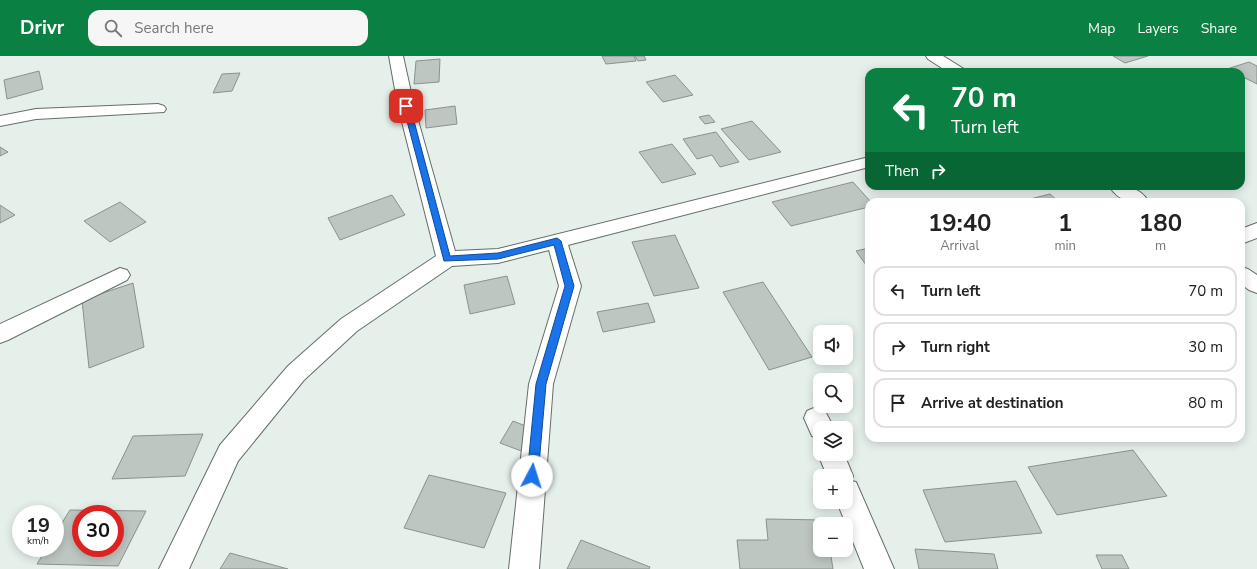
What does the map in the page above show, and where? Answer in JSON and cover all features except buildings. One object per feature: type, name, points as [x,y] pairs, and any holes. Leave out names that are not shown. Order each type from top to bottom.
[{"type":"street","points":[[396,56],[406,106],[447,259]]},
{"type":"street","points":[[933,56],[952,68]]},
{"type":"street","points":[[0,121],[36,114],[158,109]]},
{"type":"street","points":[[174,569],[229,453],[296,373],[349,325],[447,259],[498,256],[865,163]]},
{"type":"street","points":[[1124,190],[1134,198]]},
{"type":"street","points":[[1245,235],[1257,230]]},
{"type":"street","points":[[524,569],[541,384],[570,286],[557,241]]},
{"type":"street","points":[[0,334],[120,275]]},
{"type":"street","points":[[1245,277],[1257,285]]},
{"type":"street","points":[[853,508],[879,569]]},
{"type":"route","points":[[406,106],[447,259],[498,256],[557,241],[570,286],[541,384],[532,476]]}]
